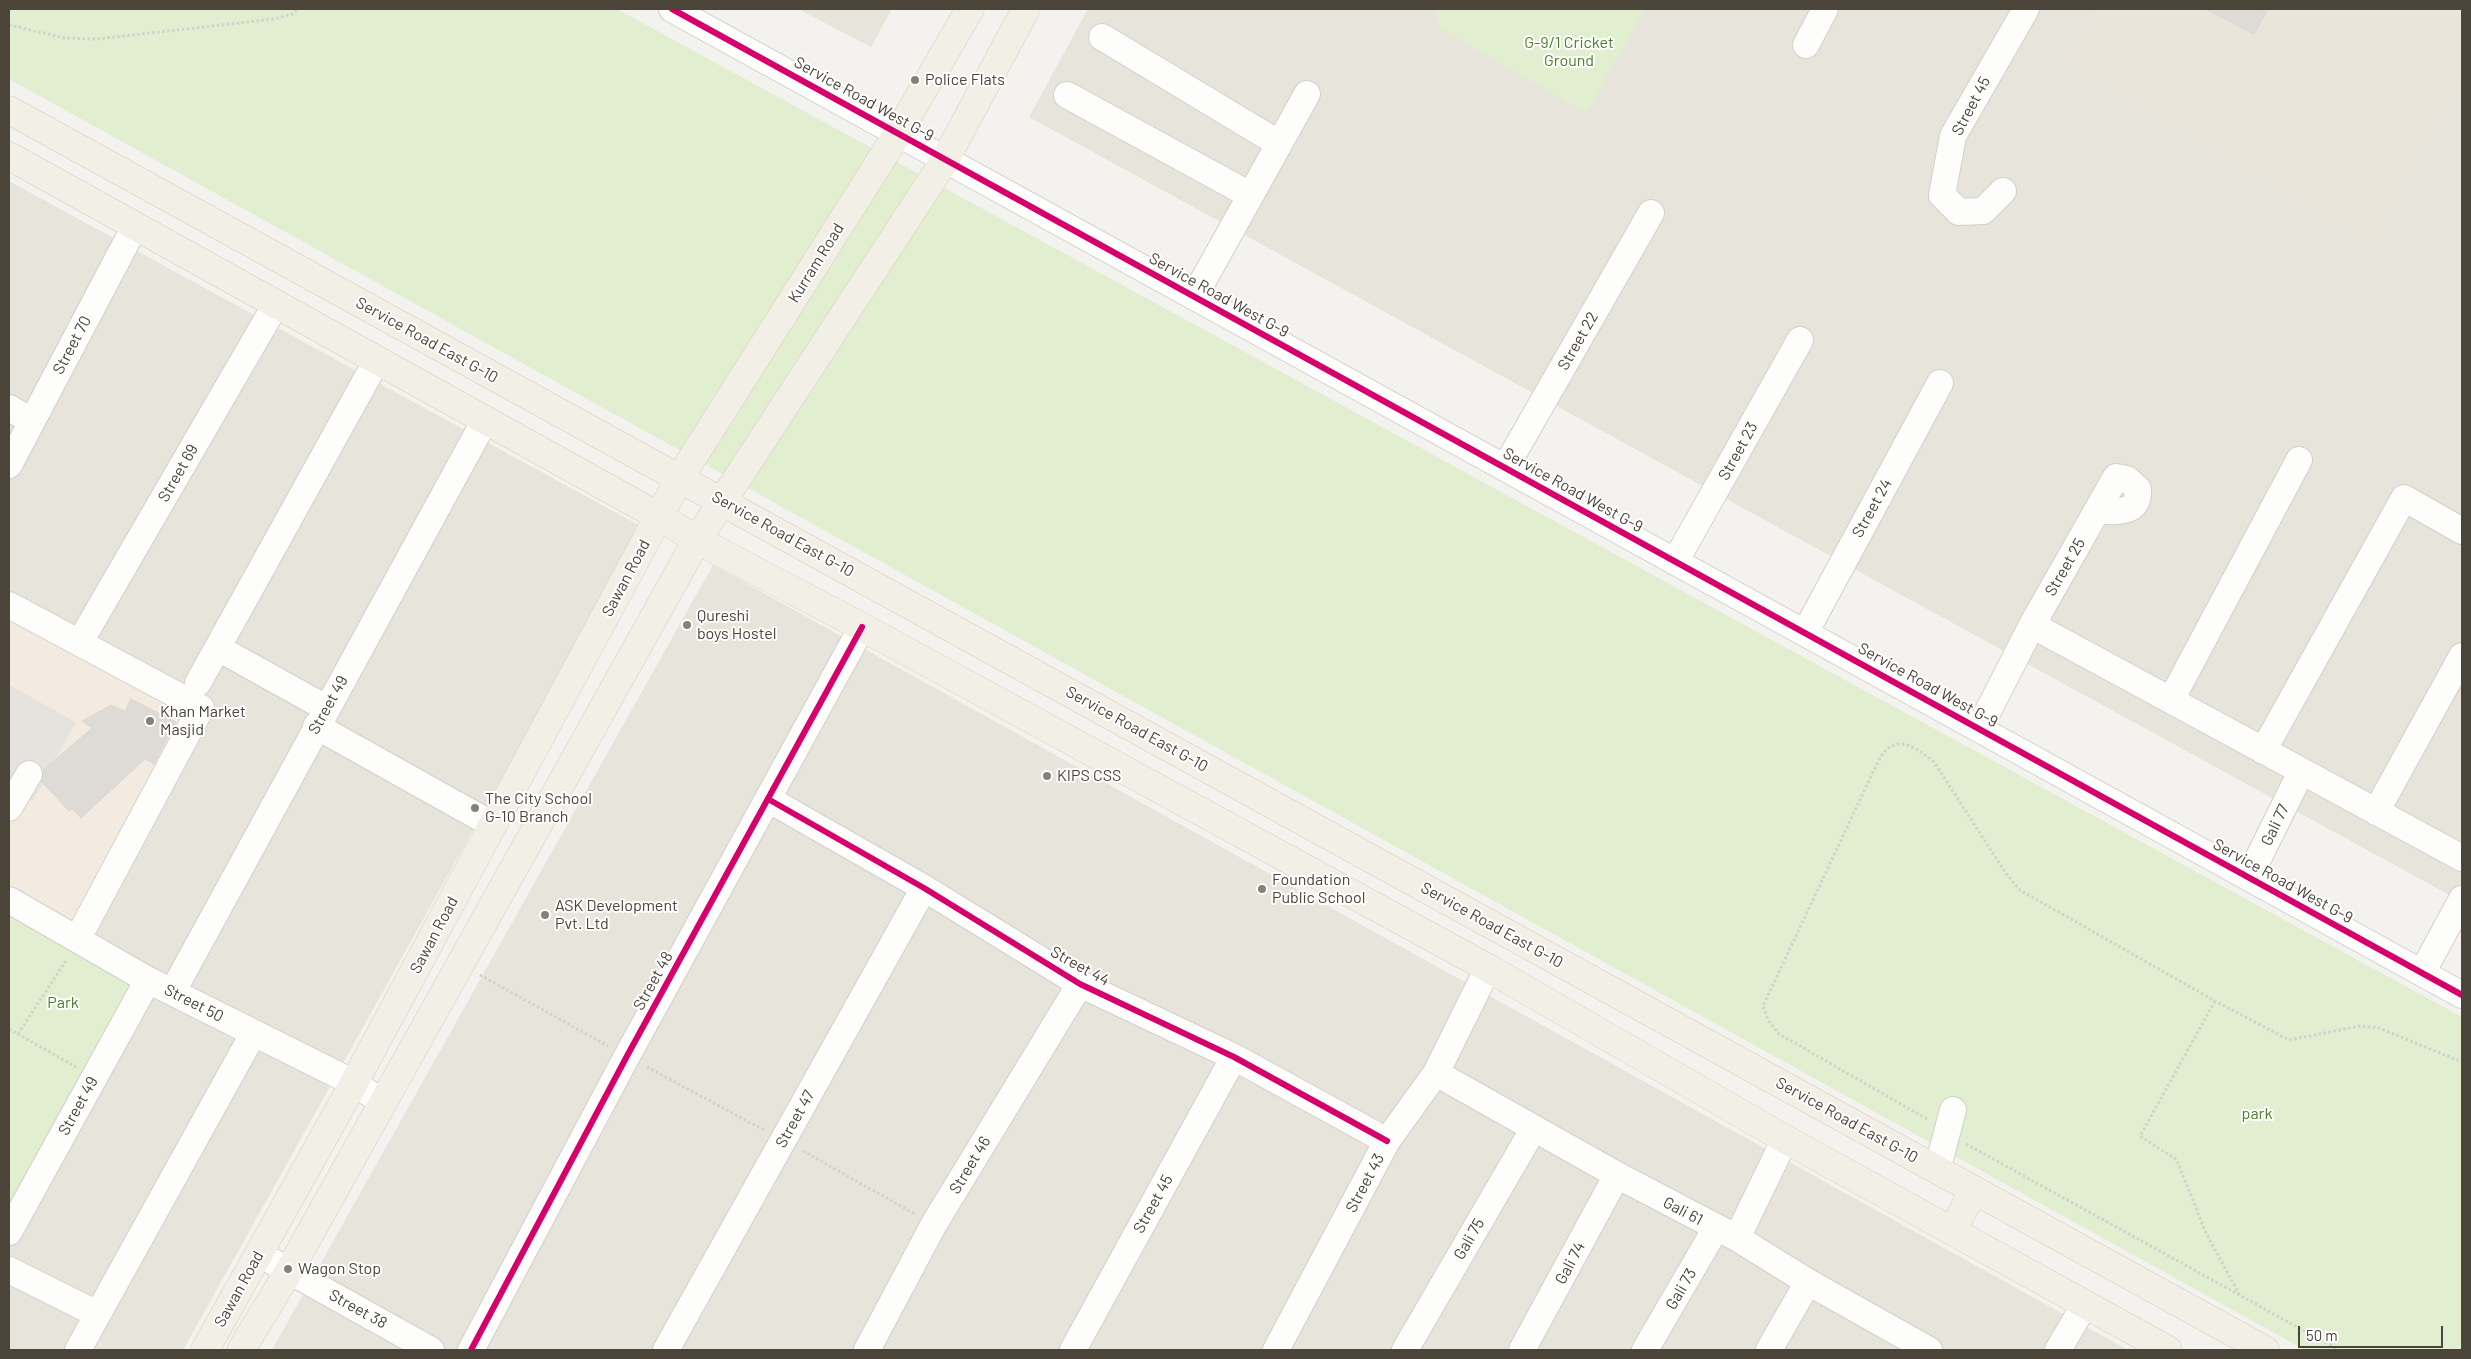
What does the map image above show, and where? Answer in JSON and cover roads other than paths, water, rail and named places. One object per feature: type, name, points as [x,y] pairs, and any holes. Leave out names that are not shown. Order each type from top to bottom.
[{"type":"main road","name":"Kurram Road","points":[[660,517],[680,479],[898,133],[970,9]]},
{"type":"main road","points":[[945,160],[1026,9]]},
{"type":"main road","name":"Service Road East G-10","points":[[9,110],[680,479],[722,500],[2265,1350]]},
{"type":"main road","points":[[9,156],[660,517],[697,540],[862,627],[1488,968],[1785,1139],[2168,1350]]},
{"type":"main road","name":"Sawan Road","points":[[241,1350],[289,1271],[697,540],[945,160]]},
{"type":"main road","name":"Sawan Road","points":[[205,1350],[354,1083],[660,517]]},
{"type":"main road","points":[[1952,1231],[1974,1190]]},
{"type":"street","name":"Service Road West G-9","points":[[672,9],[2462,995]]},
{"type":"street","points":[[1806,45],[1825,9]]},
{"type":"street","name":"Street 45","points":[[2003,191],[1983,211],[1959,212],[1942,195],[1953,136],[2026,9]]},
{"type":"street","points":[[1102,37],[1278,143]]},
{"type":"street","points":[[1194,297],[1278,143],[1307,94]]},
{"type":"street","points":[[1067,95],[1250,195]]},
{"type":"street","name":"Street 22","points":[[1505,468],[1651,213]]},
{"type":"street","name":"Street 70","points":[[9,464],[135,226]]},
{"type":"street","name":"Street 69","points":[[80,642],[276,304]]},
{"type":"street","name":"Street 23","points":[[1675,562],[1800,340]]},
{"type":"street","points":[[198,684],[378,360]]},
{"type":"street","name":"Street 24","points":[[1805,633],[1940,383]]},
{"type":"street","points":[[9,408],[32,420]]},
{"type":"street","name":"Street 49","points":[[173,991],[321,717],[485,420]]},
{"type":"street","points":[[2171,700],[2299,460]]},
{"type":"street","name":"Street 25","points":[[1979,729],[2032,625],[2116,477],[2127,479],[2136,485],[2138,499],[2135,506],[2126,511],[2116,511],[2108,510],[2103,505]]},
{"type":"street","points":[[2263,752],[2404,498],[2462,531]]},
{"type":"street","points":[[9,605],[201,708],[74,947]]},
{"type":"street","points":[[2032,625],[2263,752],[2462,858]]},
{"type":"street","name":"Street 48","points":[[471,1350],[628,1056],[862,627]]},
{"type":"street","points":[[218,648],[321,717],[493,825]]},
{"type":"street","points":[[2376,812],[2462,656]]},
{"type":"street","name":"Gali 77","points":[[2249,877],[2301,772]]},
{"type":"street","points":[[9,808],[29,774]]},
{"type":"street","name":"Street 44","points":[[768,799],[924,888],[1080,984],[1234,1057],[1387,1141]]},
{"type":"street","name":"Street 47","points":[[666,1350],[924,888]]},
{"type":"street","points":[[2422,973],[2462,899]]},
{"type":"street","name":"Street 50","points":[[9,900],[74,947],[173,991],[253,1034],[354,1083],[382,1102]]},
{"type":"street","name":"Street 43","points":[[1276,1350],[1387,1141],[1436,1073],[1488,968]]},
{"type":"street","name":"Street 49","points":[[9,1232],[148,980]]},
{"type":"street","name":"Street 46","points":[[867,1350],[934,1224],[1080,984]]},
{"type":"street","points":[[78,1350],[253,1034]]},
{"type":"street","name":"Street 45","points":[[1073,1350],[1234,1057]]},
{"type":"street","name":"Gali 61","points":[[1436,1073],[1617,1175],[1726,1233],[1808,1282],[1894,1342],[1929,1350]]},
{"type":"street","points":[[1938,1170],[1950,1121]]},
{"type":"street","name":"Gali 75","points":[[1405,1350],[1534,1128]]},
{"type":"street","name":"Gali 73","points":[[1645,1350],[1726,1233],[1785,1139]]},
{"type":"street","name":"Gali 74","points":[[1522,1350],[1617,1175]]},
{"type":"street","name":"Street 38","points":[[259,1254],[431,1350]]},
{"type":"street","points":[[9,1270],[97,1314]]},
{"type":"street","points":[[1770,1350],[1808,1282]]},
{"type":"street","points":[[2058,1350],[2085,1304]]},
{"type":"place","name":"Police Flats","points":[[915,80]]},
{"type":"place","name":"Qureshi boys Hostel","points":[[687,625]]},
{"type":"place","name":"Khan Market Masjid","points":[[150,721]]},
{"type":"place","name":"KIPS CSS","points":[[1047,776]]},
{"type":"place","name":"The City School G-10 Branch","points":[[475,808]]},
{"type":"place","name":"Foundation Public School","points":[[1262,889]]},
{"type":"place","name":"ASK Development Pvt. Ltd","points":[[545,915]]},
{"type":"place","name":"Wagon Stop","points":[[288,1269]]},
{"type":"park label","name":"G-9/1 Cricket Ground","points":[[1569,52]]},
{"type":"park label","name":"Park","points":[[63,1003]]},
{"type":"park label","name":"park","points":[[2257,1114]]}]
